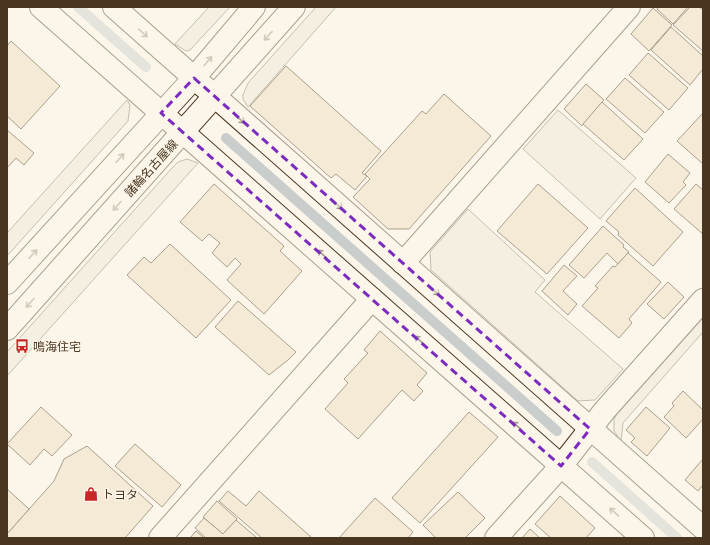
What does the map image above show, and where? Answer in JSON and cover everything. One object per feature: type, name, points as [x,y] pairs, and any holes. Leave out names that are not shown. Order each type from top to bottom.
[{"type":"street","points":[[41,7],[643,538]]},
{"type":"street","points":[[114,7],[703,528]]},
{"type":"street","points":[[7,283],[194,78],[254,7]]},
{"type":"street","name":"諸輪名古屋線","points":[[7,328],[294,7]]},
{"type":"street","points":[[403,263],[629,7]]},
{"type":"street","points":[[160,538],[372,299]]},
{"type":"street","points":[[496,538],[561,466],[605,410],[703,300]]},
{"type":"highlighted area","points":[[194,78],[590,429],[561,466],[372,299],[161,113]]},
{"type":"shaded area","points":[[209,7],[230,7],[190,50],[186,51],[175,44]]},
{"type":"shaded area","points":[[316,7],[336,7],[248,107],[243,99],[243,95],[248,83]]},
{"type":"shaded area","points":[[127,100],[130,105],[128,121],[7,256],[7,233]]},
{"type":"shaded area","points":[[558,110],[636,178],[600,219],[523,149]]},
{"type":"shaded area","points":[[187,159],[198,163],[7,376],[7,352],[172,168],[178,162]]},
{"type":"shaded area","points":[[468,209],[545,280],[535,292],[623,369],[595,400],[578,401],[431,270],[430,252]]},
{"type":"shaded area","points":[[703,318],[703,332],[623,423],[621,441],[614,431],[614,419],[617,414]]},
{"type":"building","points":[[658,7],[688,7],[673,24],[657,9]]},
{"type":"building","points":[[690,7],[699,7],[703,10],[703,51],[673,25]]},
{"type":"building","points":[[653,8],[672,25],[649,51],[631,34]]},
{"type":"building","points":[[671,27],[703,56],[703,69],[690,85],[651,50]]},
{"type":"building","points":[[11,41],[60,86],[21,129],[7,116],[7,46]]},
{"type":"building","points":[[648,53],[688,88],[669,110],[629,75]]},
{"type":"building","points":[[286,66],[381,151],[362,173],[367,176],[355,190],[336,174],[331,178],[250,106]]},
{"type":"building","points":[[625,78],[664,112],[645,133],[606,99]]},
{"type":"building","points":[[586,84],[604,100],[582,126],[564,109]]},
{"type":"building","points":[[444,94],[491,136],[409,229],[388,229],[353,197],[370,179],[365,174],[422,111],[426,114]]},
{"type":"building","points":[[602,102],[643,139],[624,160],[583,124]]},
{"type":"building","points":[[703,113],[703,164],[677,141]]},
{"type":"building","points":[[7,130],[34,153],[24,165],[16,158],[7,168]]},
{"type":"building","points":[[668,154],[690,173],[683,182],[686,185],[669,203],[645,182]]},
{"type":"building","points":[[214,184],[284,246],[280,251],[302,271],[264,314],[227,280],[241,264],[235,258],[227,267],[212,253],[220,243],[209,234],[202,241],[180,222]]},
{"type":"building","points":[[538,184],[588,228],[547,274],[497,231]]},
{"type":"building","points":[[696,184],[703,190],[703,234],[674,209]]},
{"type":"building","points":[[635,188],[683,232],[653,266],[618,235],[619,232],[606,221]]},
{"type":"building","points":[[603,226],[624,245],[623,247],[629,252],[618,264],[607,253],[584,278],[569,265]]},
{"type":"building","points":[[170,244],[231,300],[196,338],[127,275],[144,257],[151,263]]},
{"type":"building","points":[[628,253],[661,282],[629,319],[632,323],[619,338],[582,306],[598,288],[595,286],[613,266],[615,267]]},
{"type":"building","points":[[564,265],[577,276],[563,291],[577,304],[568,315],[542,291]]},
{"type":"building","points":[[668,282],[684,297],[664,319],[647,304]]},
{"type":"building","points":[[238,301],[296,352],[269,375],[215,327]]},
{"type":"building","points":[[380,331],[427,373],[417,385],[423,391],[414,401],[402,390],[358,439],[325,409],[348,383],[344,379],[368,353],[364,350]]},
{"type":"building","points":[[683,391],[703,410],[703,419],[686,438],[664,417],[674,406],[672,403]]},
{"type":"building","points":[[41,407],[72,435],[52,456],[44,449],[30,465],[7,444]]},
{"type":"building","points":[[646,407],[670,428],[647,456],[631,442],[635,438],[626,430]]},
{"type":"building","points":[[469,412],[498,437],[420,523],[392,498]]},
{"type":"building","points":[[135,444],[181,485],[162,507],[115,466]]},
{"type":"building","name":"トヨタ","points":[[87,446],[153,506],[125,538],[7,538],[7,534],[54,481],[64,459]]},
{"type":"building","points":[[703,459],[703,485],[698,491],[685,480]]},
{"type":"building","points":[[7,489],[29,509],[7,534]]},
{"type":"building","points":[[228,491],[246,506],[259,491],[311,537],[262,538],[219,501]]},
{"type":"building","points":[[458,492],[485,518],[465,538],[436,538],[423,525]]},
{"type":"building","points":[[560,496],[595,528],[586,538],[551,538],[535,524]]},
{"type":"building","points":[[375,498],[413,532],[408,538],[339,538]]},
{"type":"building","points":[[217,501],[237,519],[223,534],[203,517]]},
{"type":"building","points":[[204,518],[223,534],[236,520],[257,538],[206,538],[195,528]]},
{"type":"building","points":[[530,529],[540,538],[522,538]]},
{"type":"building","points":[[196,531],[204,538],[190,538]]},
{"type":"waterway","points":[[78,7],[146,67]]},
{"type":"waterway","points":[[226,138],[557,431]]},
{"type":"waterway","points":[[592,462],[677,538]]},
{"type":"place","name":"鳴海住宅","points":[[22,346]]},
{"type":"place","name":"トヨタ","points":[[91,494]]}]
